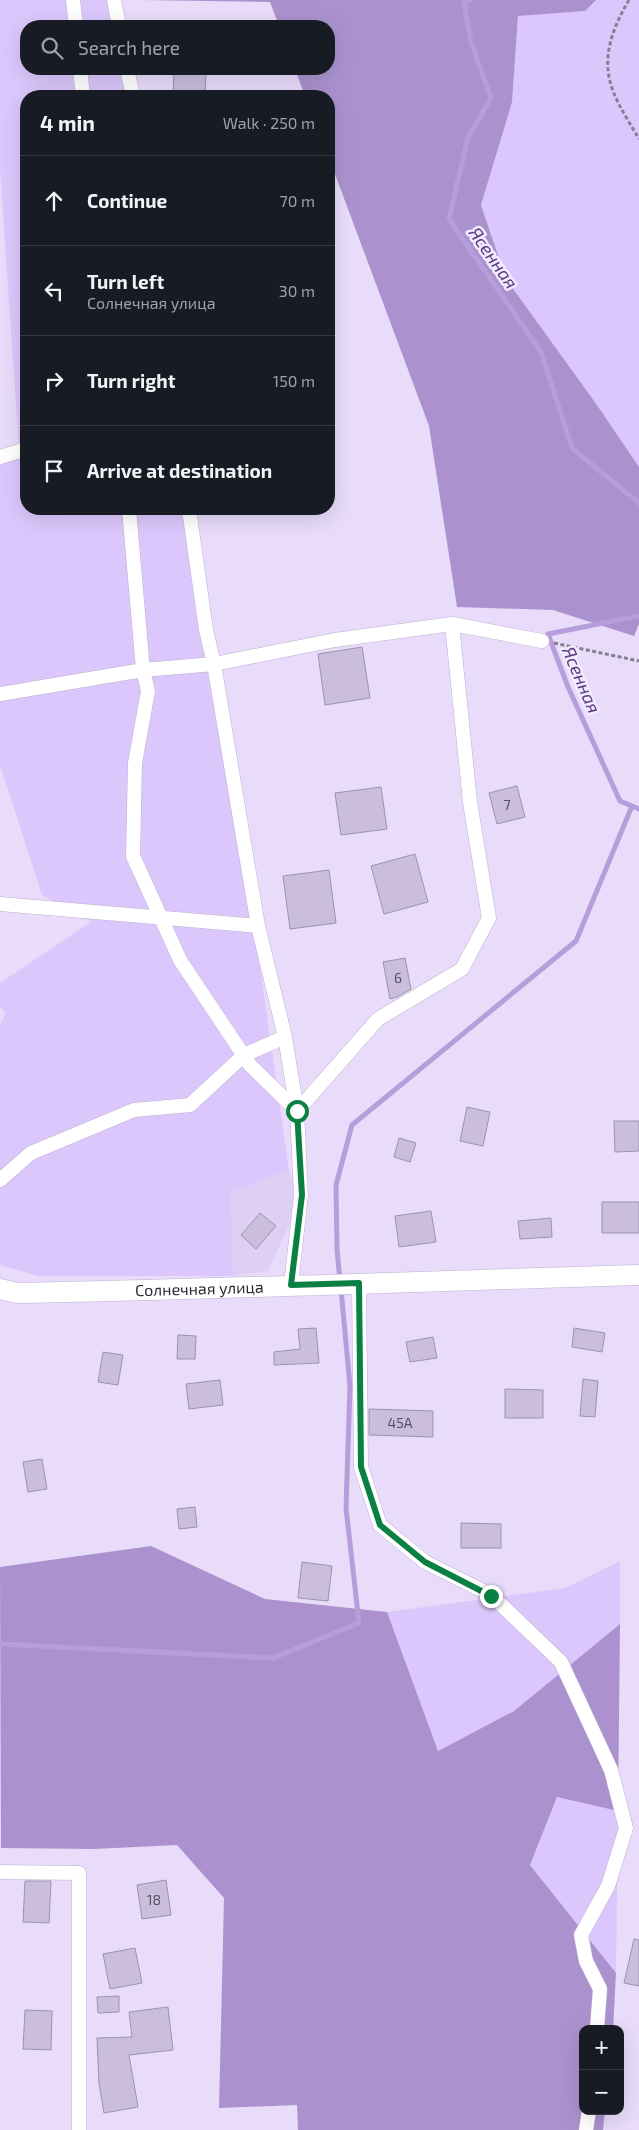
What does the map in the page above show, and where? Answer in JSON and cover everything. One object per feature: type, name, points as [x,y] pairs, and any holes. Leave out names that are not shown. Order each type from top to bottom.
[{"type":"street","points":[[73,0],[75,20]]},
{"type":"street","points":[[114,0],[118,20]]},
{"type":"street","points":[[81,75],[82,90]]},
{"type":"street","points":[[128,75],[132,90]]},
{"type":"street","points":[[0,457],[20,451]]},
{"type":"street","points":[[130,515],[143,670],[148,691],[134,763],[133,856],[180,960],[250,1064],[297,1111]]},
{"type":"street","points":[[191,515],[206,630],[214,664],[258,926],[285,1037],[297,1111],[302,1195],[291,1285]]},
{"type":"street","points":[[0,694],[143,670],[214,664],[335,640],[452,624],[542,641]]},
{"type":"street","points":[[297,1111],[378,1019],[462,969],[489,918],[470,802],[452,624]]},
{"type":"street","points":[[0,904],[258,926]]},
{"type":"street","points":[[0,1180],[31,1154],[134,1110],[190,1105],[244,1055],[285,1037]]},
{"type":"street","name":"Солнечная улица","points":[[0,1289],[27,1293],[224,1289],[291,1285],[639,1275]]},
{"type":"street","points":[[359,1283],[361,1467],[380,1525],[425,1562],[491,1596],[561,1662],[612,1770],[626,1828],[608,1886],[581,1935],[586,1962],[600,1989],[597,2025]]},
{"type":"street","points":[[0,1872],[79,1873],[79,2130]]},
{"type":"street","points":[[586,2130],[588,2115]]},
{"type":"path","points":[[629,0],[619,17],[610,41],[607,64],[612,88],[639,139]]},
{"type":"path","points":[[561,645],[639,661]]},
{"type":"shaded area","points":[[0,0],[119,0],[121,20],[20,20],[20,75],[129,75],[130,90],[20,90],[20,515],[189,515],[257,945],[289,1170],[231,1192],[233,1276],[38,1276],[0,1265],[0,1025],[6,1013],[0,1007],[0,983],[91,922],[42,895],[0,765],[0,454],[19,449],[0,170]]},
{"type":"shaded area","points":[[141,0],[596,0],[585,11],[518,16],[512,102],[481,205],[506,279],[597,405],[639,467],[639,624],[634,636],[553,610],[457,607],[429,426],[335,174],[335,90],[303,90],[297,75],[335,75],[335,20],[277,20],[270,2]]},
{"type":"shaded area","points":[[596,0],[639,0],[639,467],[597,405],[506,279],[481,205],[512,102],[518,15],[584,11]]},
{"type":"shaded area","points":[[289,1170],[301,1200],[268,1271],[233,1276],[231,1192]]},
{"type":"shaded area","points":[[151,1546],[265,1599],[387,1612],[438,1751],[514,1711],[620,1624],[618,1811],[557,1797],[530,1865],[616,1973],[613,2025],[579,2025],[579,2115],[605,2115],[603,2130],[298,2130],[297,2105],[219,2108],[224,1898],[177,1845],[94,1849],[1,1848],[0,1567]]},
{"type":"shaded area","points":[[620,1561],[620,1624],[514,1711],[438,1751],[387,1612],[565,1588]]},
{"type":"shaded area","points":[[557,1797],[618,1811],[616,1973],[530,1865]]},
{"type":"building","points":[[174,75],[206,75],[205,90],[173,90]]},
{"type":"building","points":[[362,647],[370,698],[325,705],[318,654]]},
{"type":"building","points":[[517,786],[525,817],[497,824],[489,793]]},
{"type":"building","points":[[381,787],[387,829],[341,835],[335,793]]},
{"type":"building","points":[[415,854],[428,902],[384,914],[371,866]]},
{"type":"building","points":[[329,870],[336,923],[290,929],[283,876]]},
{"type":"building","points":[[405,958],[411,989],[390,999],[383,962]]},
{"type":"building","points":[[467,1107],[490,1112],[483,1146],[460,1141]]},
{"type":"building","points":[[614,1121],[639,1121],[639,1151],[615,1152]]},
{"type":"building","points":[[399,1138],[416,1143],[410,1162],[394,1157]]},
{"type":"building","points":[[602,1202],[639,1202],[639,1233],[602,1233]]},
{"type":"building","points":[[431,1211],[436,1242],[399,1247],[395,1216]]},
{"type":"building","points":[[260,1213],[276,1226],[256,1249],[241,1235]]},
{"type":"building","points":[[551,1218],[552,1237],[520,1239],[518,1221]]},
{"type":"building","points":[[316,1328],[319,1363],[274,1365],[274,1352],[300,1349],[298,1329]]},
{"type":"building","points":[[574,1328],[605,1333],[602,1352],[572,1347]]},
{"type":"building","points":[[178,1335],[196,1336],[195,1359],[177,1359]]},
{"type":"building","points":[[433,1337],[437,1358],[410,1362],[406,1342]]},
{"type":"building","points":[[103,1352],[123,1355],[118,1385],[98,1382]]},
{"type":"building","points":[[583,1379],[598,1381],[595,1417],[580,1416]]},
{"type":"building","points":[[220,1380],[223,1405],[189,1409],[186,1384]]},
{"type":"building","points":[[505,1389],[543,1390],[543,1418],[505,1418]]},
{"type":"building","points":[[369,1409],[433,1411],[433,1437],[369,1435]]},
{"type":"building","points":[[42,1459],[47,1489],[28,1492],[23,1462]]},
{"type":"building","points":[[195,1507],[197,1527],[179,1529],[177,1509]]},
{"type":"building","points":[[461,1523],[501,1524],[501,1548],[461,1548]]},
{"type":"building","points":[[302,1562],[332,1566],[328,1601],[298,1598]]},
{"type":"building","points":[[166,1880],[171,1915],[142,1919],[137,1885]]},
{"type":"building","points":[[25,1881],[51,1881],[49,1923],[23,1922]]},
{"type":"building","points":[[634,1939],[639,1940],[639,1986],[624,1983]]},
{"type":"building","points":[[135,1948],[142,1983],[110,1989],[103,1954]]},
{"type":"building","points":[[119,1996],[119,2012],[98,2013],[97,1997]]},
{"type":"building","points":[[168,2007],[173,2050],[129,2055],[138,2107],[104,2113],[99,2084],[97,2038],[132,2037],[129,2012]]},
{"type":"building","points":[[25,2010],[52,2011],[51,2050],[23,2049]]},
{"type":"waterway","name":"Ясенная","points":[[470,0],[464,2],[471,42],[491,98],[468,137],[449,219],[541,352],[572,448],[639,503]]},
{"type":"waterway","name":"Ясенная","points":[[639,616],[548,634],[568,687],[620,801],[639,809]]},
{"type":"waterway","points":[[340,1281],[337,1249],[336,1185],[352,1125],[576,941],[632,806]]},
{"type":"waterway","points":[[0,1644],[273,1658],[359,1623],[346,1508],[350,1386],[341,1289]]},
{"type":"route","points":[[297,1111],[302,1195],[291,1285],[359,1283],[361,1467],[380,1525],[425,1562],[491,1596]]}]
